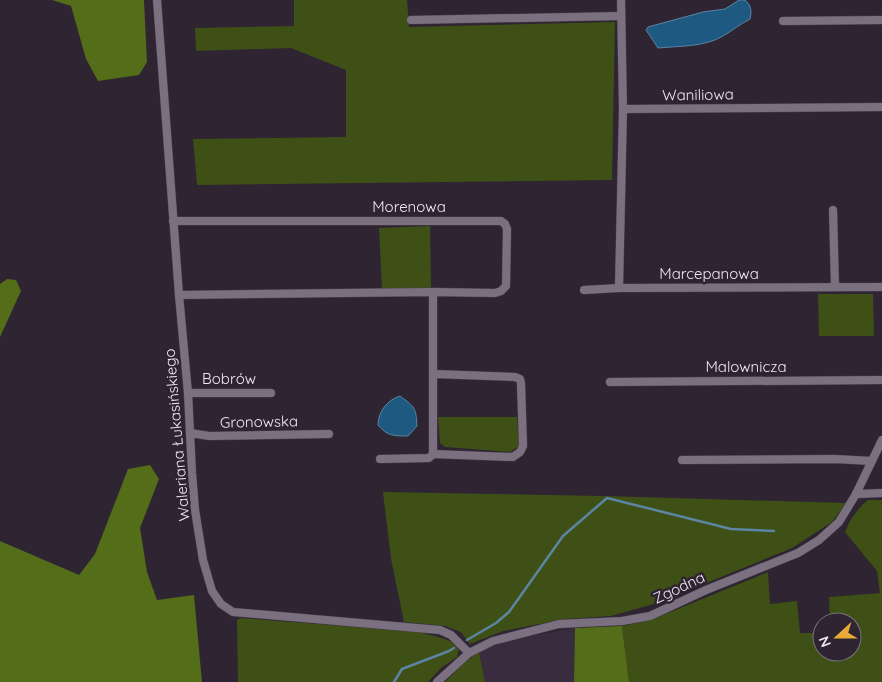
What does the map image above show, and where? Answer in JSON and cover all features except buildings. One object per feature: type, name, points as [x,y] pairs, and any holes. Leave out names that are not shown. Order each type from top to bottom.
[{"type":"street","name":"Waleriana Łukasińskiego","points":[[157,0],[188,393],[195,510],[202,560],[212,591],[221,604],[234,612],[440,630],[451,635],[469,653]]},
{"type":"street","points":[[619,288],[623,109],[621,0]]},
{"type":"street","points":[[410,20],[621,16]]},
{"type":"street","points":[[783,21],[882,20]]},
{"type":"street","name":"Waniliowa","points":[[623,109],[882,107]]},
{"type":"street","points":[[833,210],[835,287]]},
{"type":"street","name":"Morenowa","points":[[173,221],[501,221],[507,229],[506,286],[501,291],[495,293],[179,295]]},
{"type":"street","name":"Marcepanowa","points":[[584,290],[619,288],[882,287]]},
{"type":"street","points":[[433,292],[434,454]]},
{"type":"street","points":[[380,459],[429,458],[434,454],[513,457],[520,452],[523,446],[520,379],[515,377],[434,374]]},
{"type":"street","name":"Malownicza","points":[[610,382],[882,380]]},
{"type":"street","name":"Bobrów","points":[[188,393],[271,393]]},
{"type":"street","name":"Gronowska","points":[[190,433],[209,436],[329,434]]},
{"type":"street","name":"Zgodna","points":[[437,682],[469,653],[492,641],[560,624],[622,621],[650,616],[706,590],[798,553],[819,540],[840,522],[882,440]]},
{"type":"street","points":[[682,460],[835,459],[872,461]]},
{"type":"street","points":[[856,494],[882,493]]},
{"type":"shaded area","points":[[575,628],[574,682],[485,682],[479,652],[509,640]]},
{"type":"green space","points":[[52,0],[144,0],[147,62],[139,75],[98,81],[86,59],[71,6]]},
{"type":"green space","points":[[294,0],[407,0],[409,27],[615,22],[612,180],[197,185],[193,139],[346,137],[346,70],[291,48],[196,51],[195,28],[294,26]]},
{"type":"green space","points":[[430,226],[431,288],[382,288],[379,228]]},
{"type":"green space","points":[[7,279],[16,280],[21,291],[0,337],[0,284]]},
{"type":"green space","points":[[818,294],[873,294],[874,336],[819,336]]},
{"type":"green space","points":[[438,417],[517,417],[519,446],[510,452],[445,447],[440,443]]},
{"type":"green space","points":[[150,465],[159,479],[140,528],[147,572],[157,600],[194,595],[202,682],[0,682],[0,541],[79,575],[95,554],[128,469]]},
{"type":"green space","points":[[383,492],[846,503],[832,522],[792,548],[657,603],[611,616],[566,619],[503,631],[470,644],[461,632],[445,626],[404,622],[391,559]]},
{"type":"green space","points":[[868,500],[882,500],[882,682],[629,682],[622,626],[651,620],[768,572],[770,604],[797,601],[800,633],[812,633],[812,662],[862,662],[862,612],[830,612],[829,597],[880,593],[877,571],[845,532],[854,514]]},
{"type":"green space","points":[[241,618],[419,632],[454,643],[459,650],[457,657],[441,668],[428,682],[238,682],[237,620]]},
{"type":"green space","points":[[622,626],[629,682],[574,682],[575,628]]},
{"type":"green space","points":[[479,652],[485,682],[445,682],[463,664]]},
{"type":"water","points":[[739,0],[745,0],[749,4],[751,11],[750,19],[716,40],[692,45],[658,48],[646,30],[648,27],[703,12],[725,9]]},
{"type":"water","points":[[400,396],[414,408],[416,415],[417,426],[408,436],[391,435],[378,425],[378,420],[384,407],[391,400]]},
{"type":"waterway","points":[[467,640],[496,623],[509,612],[563,536],[607,498],[731,529],[774,531]]},
{"type":"waterway","points":[[394,682],[402,669],[454,648]]}]
